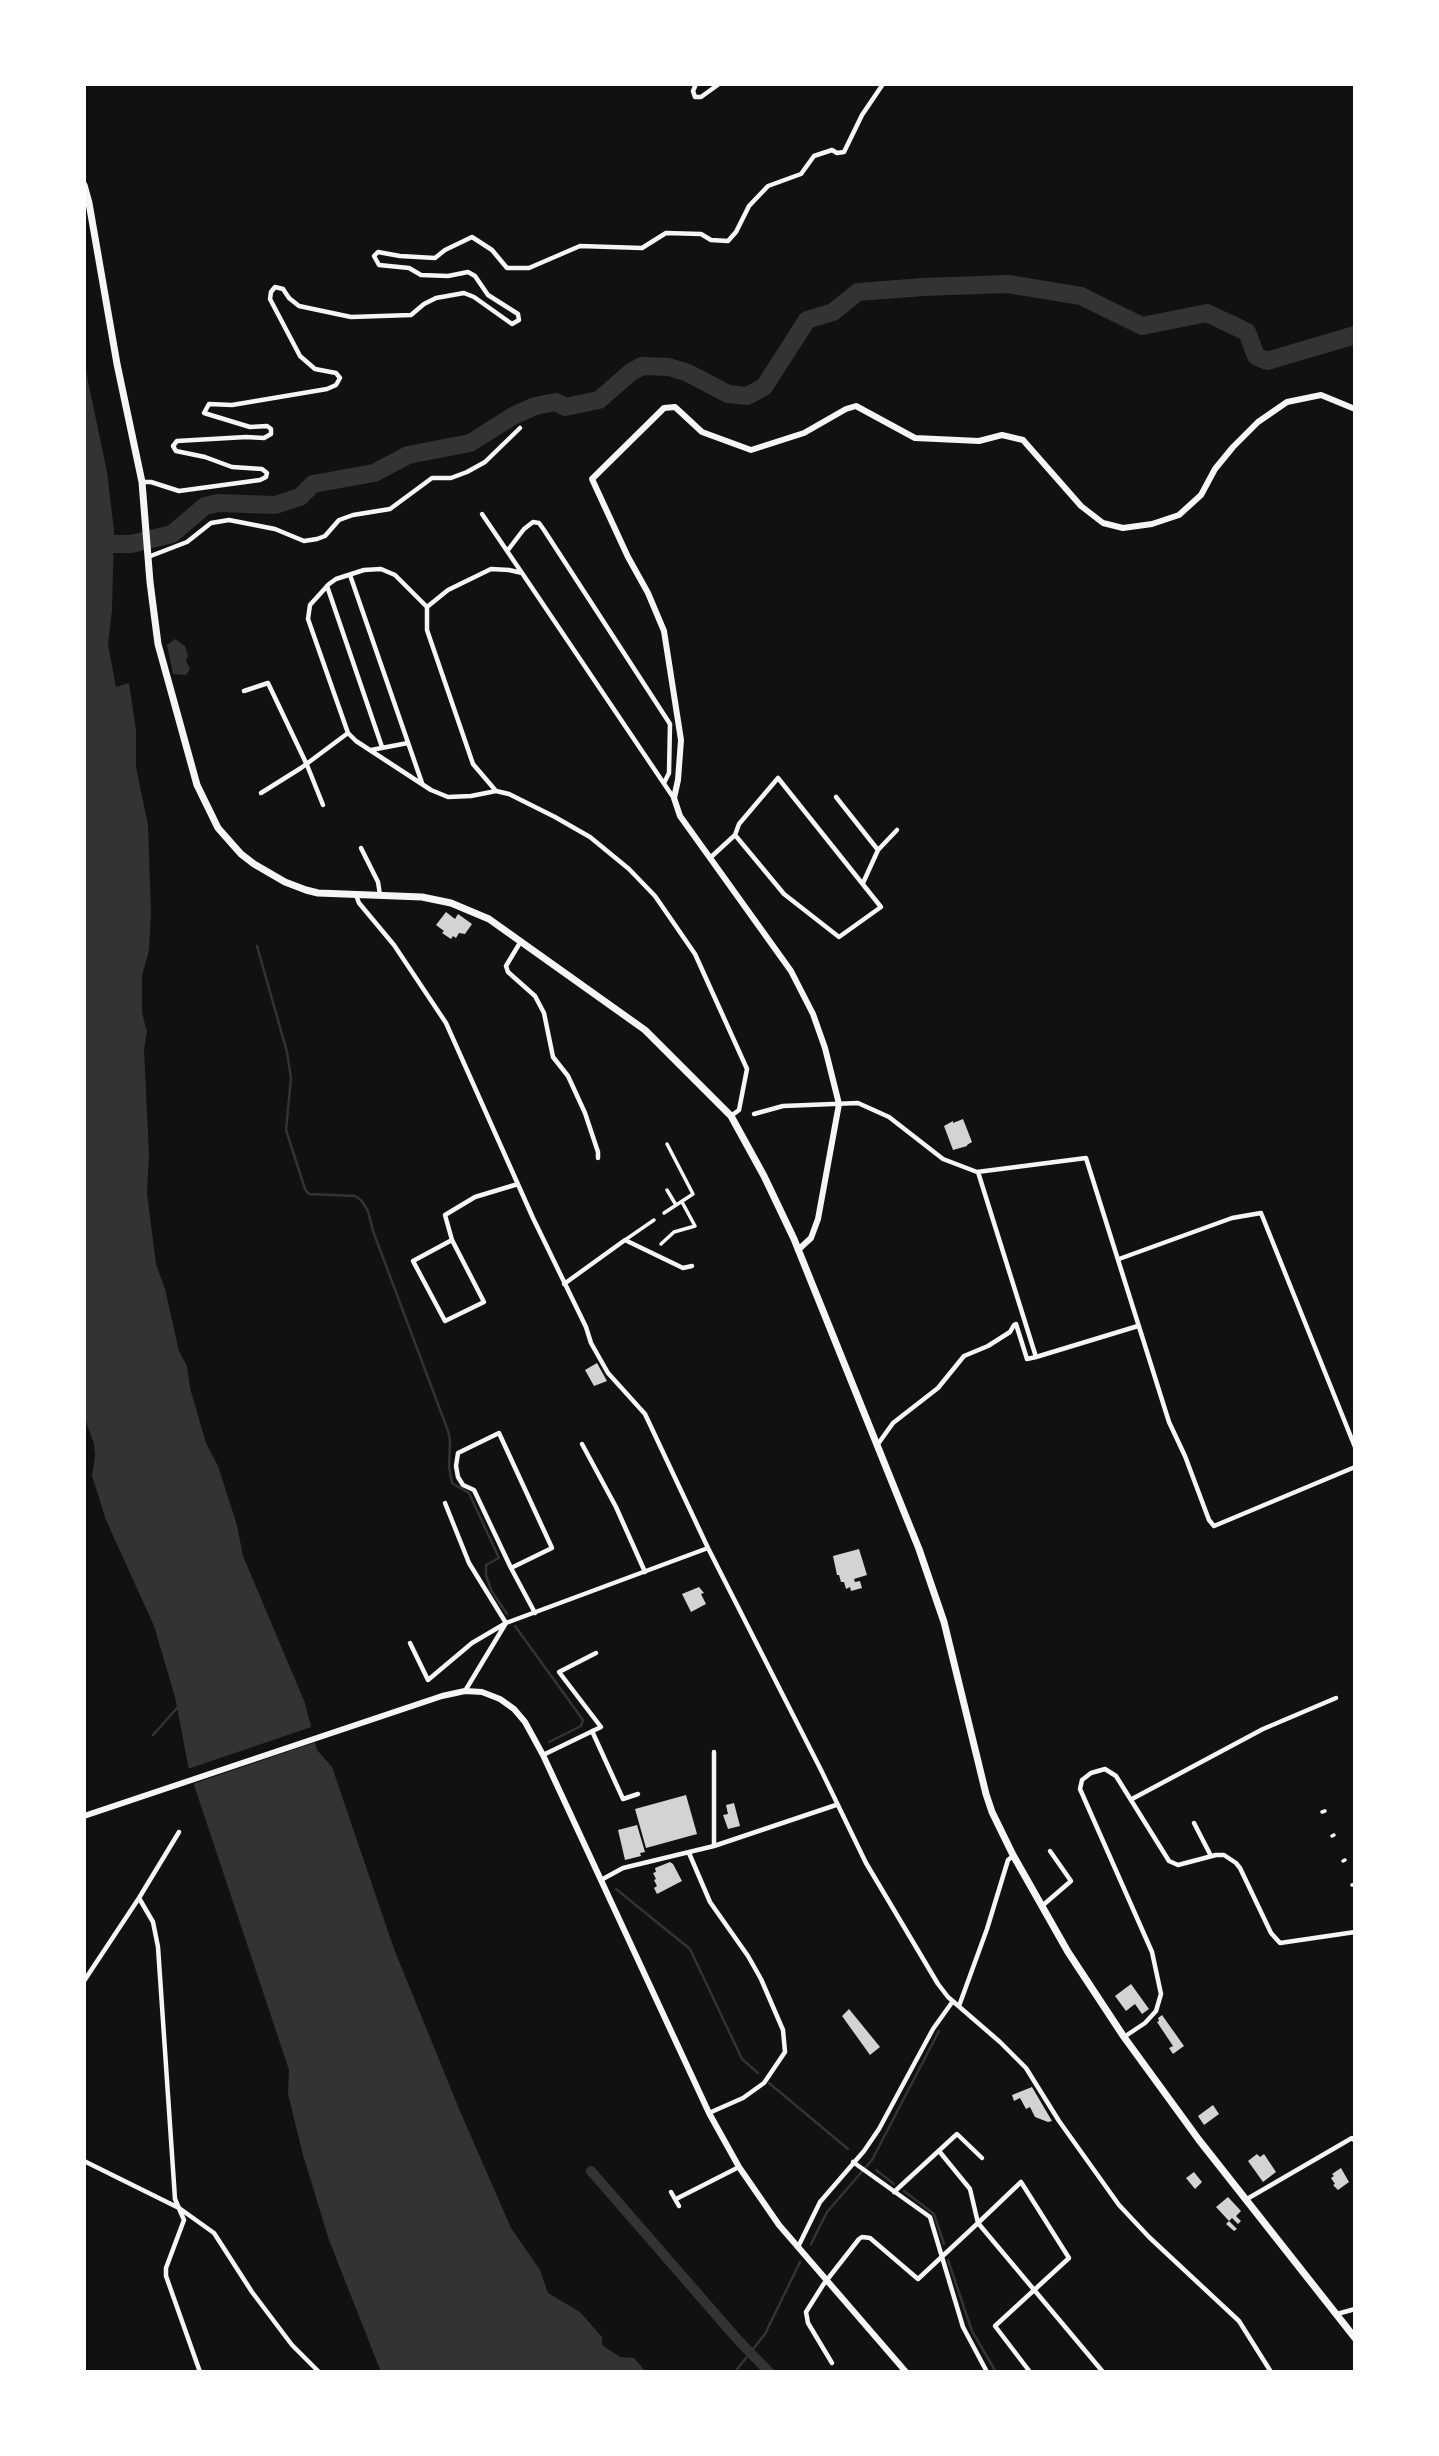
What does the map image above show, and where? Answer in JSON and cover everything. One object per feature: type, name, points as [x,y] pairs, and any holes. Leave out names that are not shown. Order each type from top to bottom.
[{"type":"highway","points":[[84,185],[142,482],[158,644],[197,785],[218,828],[242,854],[285,882],[318,893],[422,897],[451,903],[489,919],[645,1030],[731,1116],[764,1176],[798,1250],[878,1444],[938,1601],[986,1794],[1013,1855],[1068,1952],[1124,2037],[1199,2140],[1355,2338]]},
{"type":"main road","points":[[798,1250],[811,1238],[818,1219],[839,1104],[825,1048],[813,1014],[791,971],[680,816],[674,798],[681,740],[664,631],[592,479],[664,408],[675,407],[702,432],[751,450],[804,433],[846,409],[856,407],[915,438],[979,441],[1002,435],[1023,440],[1081,506],[1103,523],[1123,527],[1152,524],[1180,515],[1201,495],[1215,469],[1233,447],[1258,422],[1287,402],[1321,395],[1355,409]]},
{"type":"main road","points":[[84,1816],[415,1703],[465,1691],[482,1692],[500,1699],[514,1709],[525,1722],[543,1755],[709,2113],[739,2167],[764,2205],[798,2247],[906,2372]]},
{"type":"street","points":[[696,84],[693,91],[695,97],[701,97],[719,84]]},
{"type":"street","points":[[142,482],[151,482],[179,491],[266,477],[267,473],[262,469],[232,467],[205,457],[176,451],[173,446],[177,441],[264,438],[271,434],[271,429],[267,426],[250,427],[204,413],[209,404],[232,405],[327,389],[336,385],[340,378],[336,373],[315,369],[300,356],[270,299],[275,287],[283,289],[299,306],[351,317],[411,315],[424,304],[436,299],[464,293],[474,296],[512,324],[519,320],[518,314],[488,295],[475,276],[468,272],[448,276],[421,275],[409,268],[379,265],[374,256],[378,252],[435,258],[472,237],[492,250],[507,268],[528,268],[580,246],[642,248],[666,233],[701,234],[712,240],[728,241],[736,232],[749,206],[768,186],[802,174],[814,156],[832,150],[844,152],[862,115],[883,84]]},
{"type":"street","points":[[148,553],[187,542],[211,523],[229,520],[275,529],[304,541],[317,539],[325,536],[339,520],[390,509],[432,478],[451,478],[467,472],[485,462],[520,428]]},
{"type":"street","points":[[482,514],[674,798]]},
{"type":"street","points":[[508,550],[524,529],[533,522],[539,523],[670,724],[669,773],[664,784]]},
{"type":"street","points":[[495,791],[448,797],[422,784],[348,733],[309,619],[310,606],[327,586],[336,579],[364,570],[381,569],[395,575],[427,607],[427,630],[473,764],[495,791],[543,810],[590,837],[629,869],[655,896],[695,954],[747,1069],[739,1110],[731,1116]]},
{"type":"street","points":[[427,607],[448,590],[491,569],[522,573]]},
{"type":"street","points":[[350,575],[422,784]]},
{"type":"street","points":[[327,586],[382,747]]},
{"type":"street","points":[[244,691],[268,683],[323,805]]},
{"type":"street","points":[[261,793],[307,765],[348,733]]},
{"type":"street","points":[[370,750],[408,743]]},
{"type":"street","points":[[709,858],[735,835],[738,824],[778,778],[881,908],[839,937],[784,894],[735,835]]},
{"type":"street","points":[[836,797],[878,850]]},
{"type":"street","points":[[863,884],[878,850],[897,830]]},
{"type":"street","points":[[361,848],[378,882],[380,895]]},
{"type":"street","points":[[356,895],[359,903],[394,945],[446,1023],[591,1343],[608,1373],[645,1414],[708,1548],[821,1770],[836,1805],[893,1911],[938,1984],[1026,2068],[1059,2121],[1118,2205],[1239,2321],[1271,2372]]},
{"type":"street","points":[[522,941],[506,966],[508,972],[535,996],[544,1013],[553,1057],[568,1076],[585,1113],[598,1158]]},
{"type":"street","points":[[754,1114],[783,1106],[858,1103],[889,1117],[943,1159],[978,1172],[1086,1158],[1169,1422],[1209,1520],[1214,1525],[1355,1467]]},
{"type":"street","points":[[664,1213],[693,1194],[667,1144]]},
{"type":"street","points":[[978,1172],[1036,1357]]},
{"type":"street","points":[[452,1240],[413,1261],[445,1321],[484,1302],[452,1240],[445,1214],[475,1197],[518,1184]]},
{"type":"street","points":[[667,1190],[676,1205]]},
{"type":"street","points":[[661,1244],[674,1232],[695,1226],[682,1202]]},
{"type":"street","points":[[1119,1259],[1232,1218],[1261,1213],[1355,1447]]},
{"type":"street","points":[[564,1284],[654,1220]]},
{"type":"street","points":[[625,1240],[683,1268],[692,1266]]},
{"type":"street","points":[[878,1444],[893,1423],[938,1388],[964,1356],[988,1346],[1010,1332],[1016,1324],[1027,1359],[1138,1326]]},
{"type":"street","points":[[511,1568],[552,1548],[499,1433],[458,1453],[458,1477],[463,1485],[474,1490],[511,1568],[536,1613]]},
{"type":"street","points":[[582,1444],[616,1507],[645,1572]]},
{"type":"street","points":[[445,1503],[469,1563],[506,1623]]},
{"type":"street","points":[[410,1643],[428,1680],[472,1643],[506,1623],[708,1548]]},
{"type":"street","points":[[465,1691],[506,1623]]},
{"type":"street","points":[[543,1755],[601,1727],[559,1672],[596,1653]]},
{"type":"street","points":[[1132,1799],[1263,1729],[1336,1698]]},
{"type":"street","points":[[592,1731],[623,1799],[638,1794]]},
{"type":"street","points":[[714,1752],[714,1846]]},
{"type":"street","points":[[1124,2037],[1146,2023],[1156,2011],[1161,1994],[1152,1952],[1080,1789],[1083,1780],[1091,1773],[1105,1769],[1116,1776],[1169,1861],[1178,1865],[1224,1855],[1240,1868],[1271,1933],[1280,1943],[1355,1932]]},
{"type":"street","points":[[601,1880],[623,1868],[714,1846],[836,1805]]},
{"type":"street","points":[[1194,1822],[1210,1856]]},
{"type":"street","points":[[84,1981],[179,1832]]},
{"type":"street","points":[[1042,1906],[1071,1881],[1050,1850]]},
{"type":"street","points":[[688,1853],[710,1902],[761,1979],[783,2030],[785,2052],[764,2083],[743,2098],[709,2113]]},
{"type":"street","points":[[959,2006],[1008,1860],[1013,1855]]},
{"type":"street","points":[[139,1898],[153,1922],[158,1947],[175,2199],[184,2220],[166,2268],[166,2276],[184,2334],[200,2372]]},
{"type":"street","points":[[798,2247],[820,2202],[856,2163],[879,2129],[927,2039],[953,2001]]},
{"type":"street","points":[[894,2192],[957,2134],[982,2158]]},
{"type":"street","points":[[1247,2199],[1352,2138],[1355,2141]]},
{"type":"street","points":[[939,2151],[970,2189],[978,2223],[1103,2372]]},
{"type":"street","points":[[84,2161],[179,2208],[214,2233],[252,2292],[292,2345],[319,2372]]},
{"type":"street","points":[[856,2163],[930,2217],[963,2327],[987,2372]]},
{"type":"street","points":[[676,2199],[739,2167]]},
{"type":"street","points":[[832,2363],[808,2323],[806,2312],[827,2279],[862,2237],[870,2238],[918,2278],[1021,2182],[1069,2258],[995,2326],[1030,2372]]},
{"type":"street","points":[[671,2192],[679,2206]]},
{"type":"street","points":[[1337,2314],[1355,2309]]},
{"type":"shaded area","points":[[84,362],[107,472],[114,530],[112,610],[108,645],[116,687],[129,683],[136,731],[136,767],[148,825],[151,913],[149,950],[142,976],[142,1013],[147,1032],[144,1049],[149,1155],[147,1193],[156,1264],[165,1289],[179,1351],[187,1366],[190,1388],[206,1443],[218,1466],[237,1525],[243,1556],[305,1703],[317,1750],[332,1767],[394,1949],[511,2228],[540,2270],[548,2293],[580,2312],[602,2337],[602,2345],[620,2357],[634,2358],[646,2372],[381,2372],[329,2240],[303,2155],[288,2094],[289,2070],[189,1770],[175,1697],[154,1626],[106,1520],[92,1476],[94,1444],[84,1416]]},
{"type":"shaded area","points":[[175,639],[185,646],[188,656],[186,661],[190,669],[186,675],[173,674],[167,645]]},
{"type":"pier","points":[[314,1726],[319,1741],[190,1785],[185,1770]]},
{"type":"building","points":[[446,912],[455,919],[458,914],[472,924],[465,934],[459,933],[456,938],[453,936],[451,939],[442,933],[444,931],[436,925]]},
{"type":"building","points":[[963,1119],[972,1142],[953,1150],[944,1126]]},
{"type":"building","points":[[597,1363],[607,1381],[594,1386],[585,1370]]},
{"type":"building","points":[[859,1549],[867,1575],[854,1579],[855,1582],[860,1581],[862,1588],[851,1591],[850,1587],[846,1589],[844,1582],[841,1582],[837,1575],[833,1556]]},
{"type":"building","points":[[699,1587],[704,1593],[701,1594],[706,1604],[691,1612],[682,1594]]},
{"type":"building","points":[[686,1795],[697,1834],[646,1848],[635,1809]]},
{"type":"building","points":[[734,1803],[740,1826],[728,1829],[723,1815],[728,1814],[726,1805]]},
{"type":"building","points":[[637,1825],[645,1852],[640,1853],[641,1856],[625,1860],[618,1830]]},
{"type":"building","points":[[670,1862],[682,1881],[657,1894],[654,1888],[657,1886],[653,1873],[656,1872],[655,1868]]},
{"type":"building","points":[[1131,1984],[1149,2009],[1142,2014],[1135,2004],[1126,2011],[1115,1996]]},
{"type":"building","points":[[849,2009],[880,2047],[870,2055],[842,2016]]},
{"type":"building","points":[[1162,2015],[1184,2046],[1173,2054],[1169,2048],[1173,2046],[1157,2022]]},
{"type":"building","points":[[1032,2087],[1052,2121],[1035,2117],[1030,2107],[1026,2109],[1020,2098],[1014,2101],[1012,2095]]},
{"type":"building","points":[[1213,2105],[1219,2114],[1204,2125],[1198,2116]]},
{"type":"building","points":[[1257,2154],[1260,2157],[1264,2154],[1276,2172],[1263,2182],[1248,2161]]},
{"type":"building","points":[[1341,2168],[1349,2182],[1338,2190],[1331,2178],[1334,2176],[1332,2174]]},
{"type":"building","points":[[1194,2172],[1202,2182],[1195,2189],[1186,2178]]},
{"type":"building","points":[[1228,2197],[1241,2211],[1236,2216],[1241,2221],[1238,2224],[1232,2218],[1229,2221],[1216,2207]]},
{"type":"building","points":[[1229,2221],[1237,2229],[1234,2231],[1226,2224]]},
{"type":"waterway","points":[[84,544],[131,544],[172,534],[205,506],[218,503],[275,505],[300,497],[313,484],[374,473],[408,455],[470,443],[513,416],[535,406],[556,402],[565,407],[599,400],[631,372],[642,366],[669,367],[688,373],[728,394],[747,396],[764,387],[807,320],[833,312],[858,292],[1008,284],[1081,296],[1142,326],[1207,313],[1247,332],[1256,356],[1267,361],[1355,335]]},
{"type":"waterway","points":[[257,946],[287,1052],[291,1078],[286,1130],[305,1189],[309,1194],[355,1196],[368,1211],[373,1231],[448,1431],[452,1483],[469,1493],[499,1558],[486,1565],[486,1575],[491,1590],[507,1614]]},
{"type":"waterway","points":[[515,1626],[583,1720],[581,1726],[549,1742]]},
{"type":"waterway","points":[[153,1735],[178,1707]]},
{"type":"waterway","points":[[616,1889],[690,1949],[742,2059],[758,2073]]},
{"type":"waterway","points":[[811,2244],[827,2212],[872,2160],[939,2031]]},
{"type":"waterway","points":[[769,2083],[848,2149]]},
{"type":"waterway","points":[[876,2170],[894,2184]]},
{"type":"waterway","points":[[591,2171],[769,2372]]},
{"type":"waterway","points":[[904,2191],[934,2214],[944,2244]]},
{"type":"waterway","points":[[948,2260],[972,2331],[996,2372]]},
{"type":"waterway","points":[[735,2372],[765,2334],[800,2262]]}]
